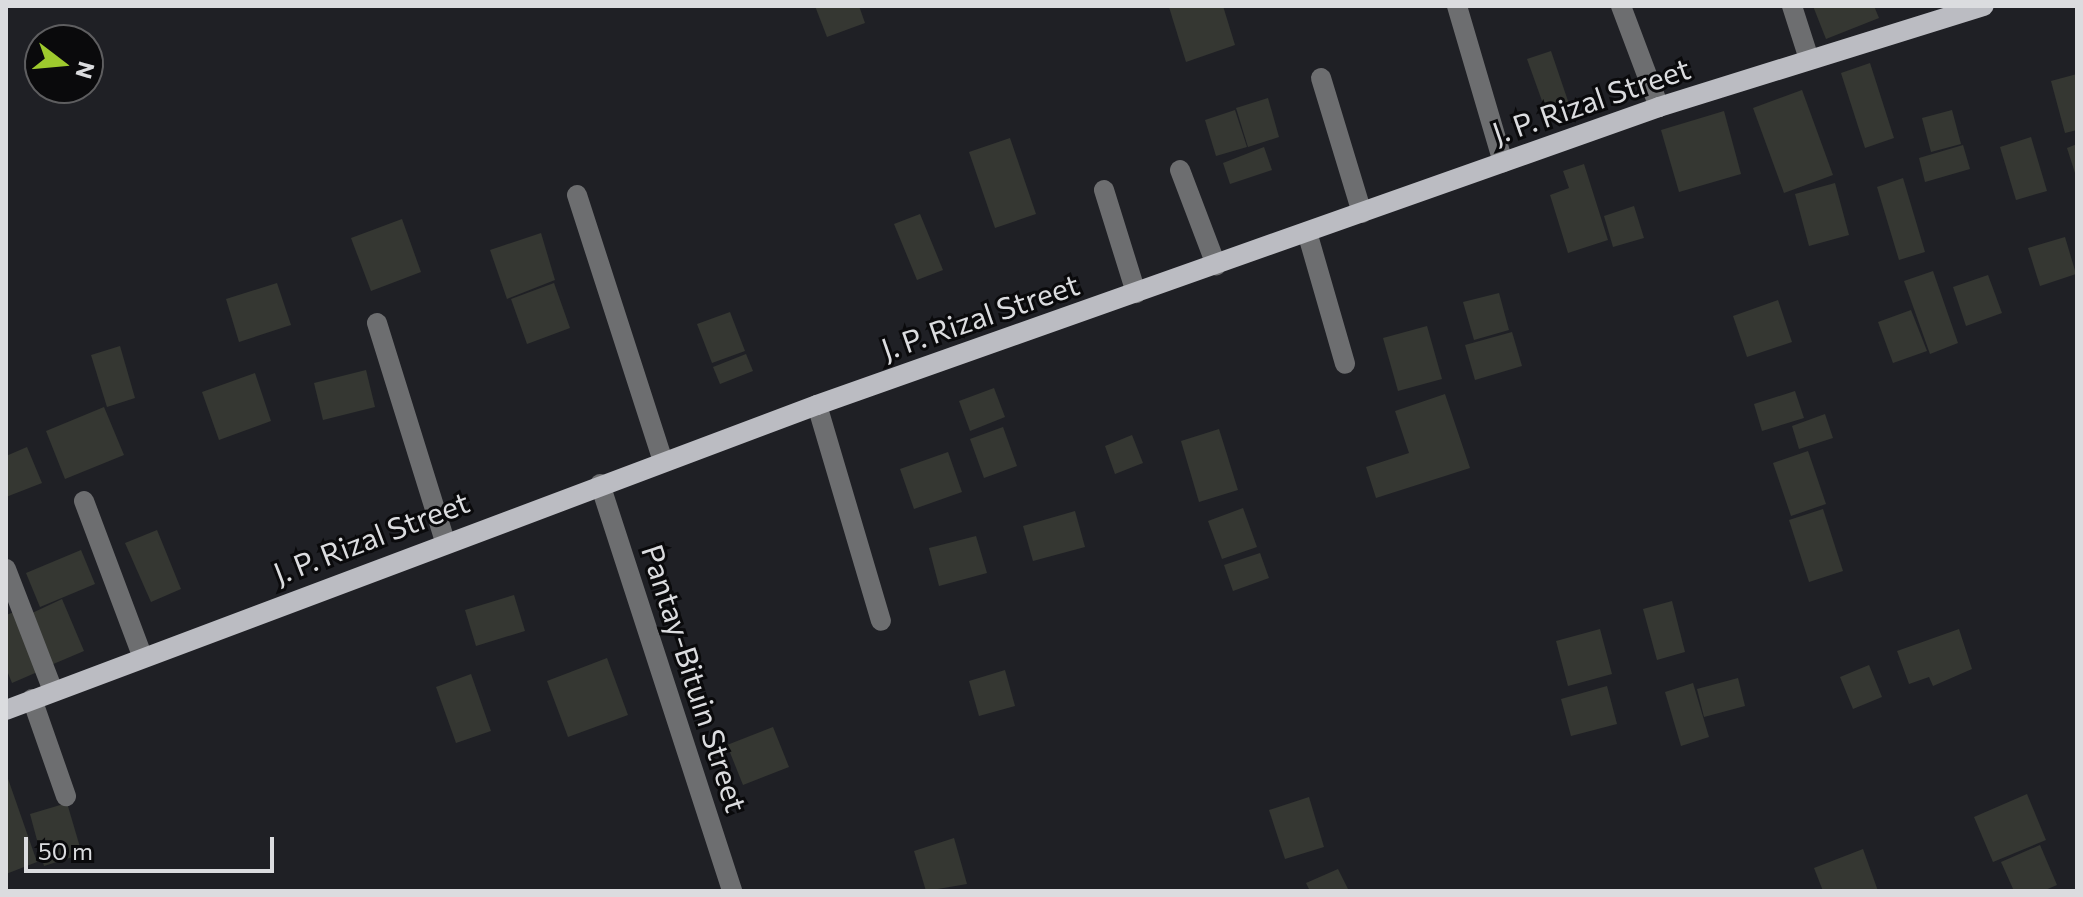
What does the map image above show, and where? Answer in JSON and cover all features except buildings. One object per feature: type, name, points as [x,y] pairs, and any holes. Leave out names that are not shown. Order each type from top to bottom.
[{"type":"main road","name":"J. P. Rizal Street","points":[[6,710],[142,655],[445,541],[817,405],[1659,107],[1984,6]]},
{"type":"street","points":[[1457,6],[1503,162]]},
{"type":"street","points":[[1621,6],[1659,107]]},
{"type":"street","points":[[1792,6],[1809,59]]},
{"type":"street","points":[[1321,78],[1362,213]]},
{"type":"street","points":[[1180,170],[1216,265]]},
{"type":"street","points":[[1104,190],[1136,293]]},
{"type":"street","points":[[577,195],[663,461]]},
{"type":"street","points":[[1307,232],[1345,364]]},
{"type":"street","points":[[377,323],[445,541]]},
{"type":"street","points":[[817,405],[881,621]]},
{"type":"street","name":"Pantay-Bituin Street","points":[[600,484],[732,891]]},
{"type":"street","points":[[84,501],[142,655]]},
{"type":"street","points":[[6,569],[53,691]]},
{"type":"street","points":[[32,699],[66,796]]}]
